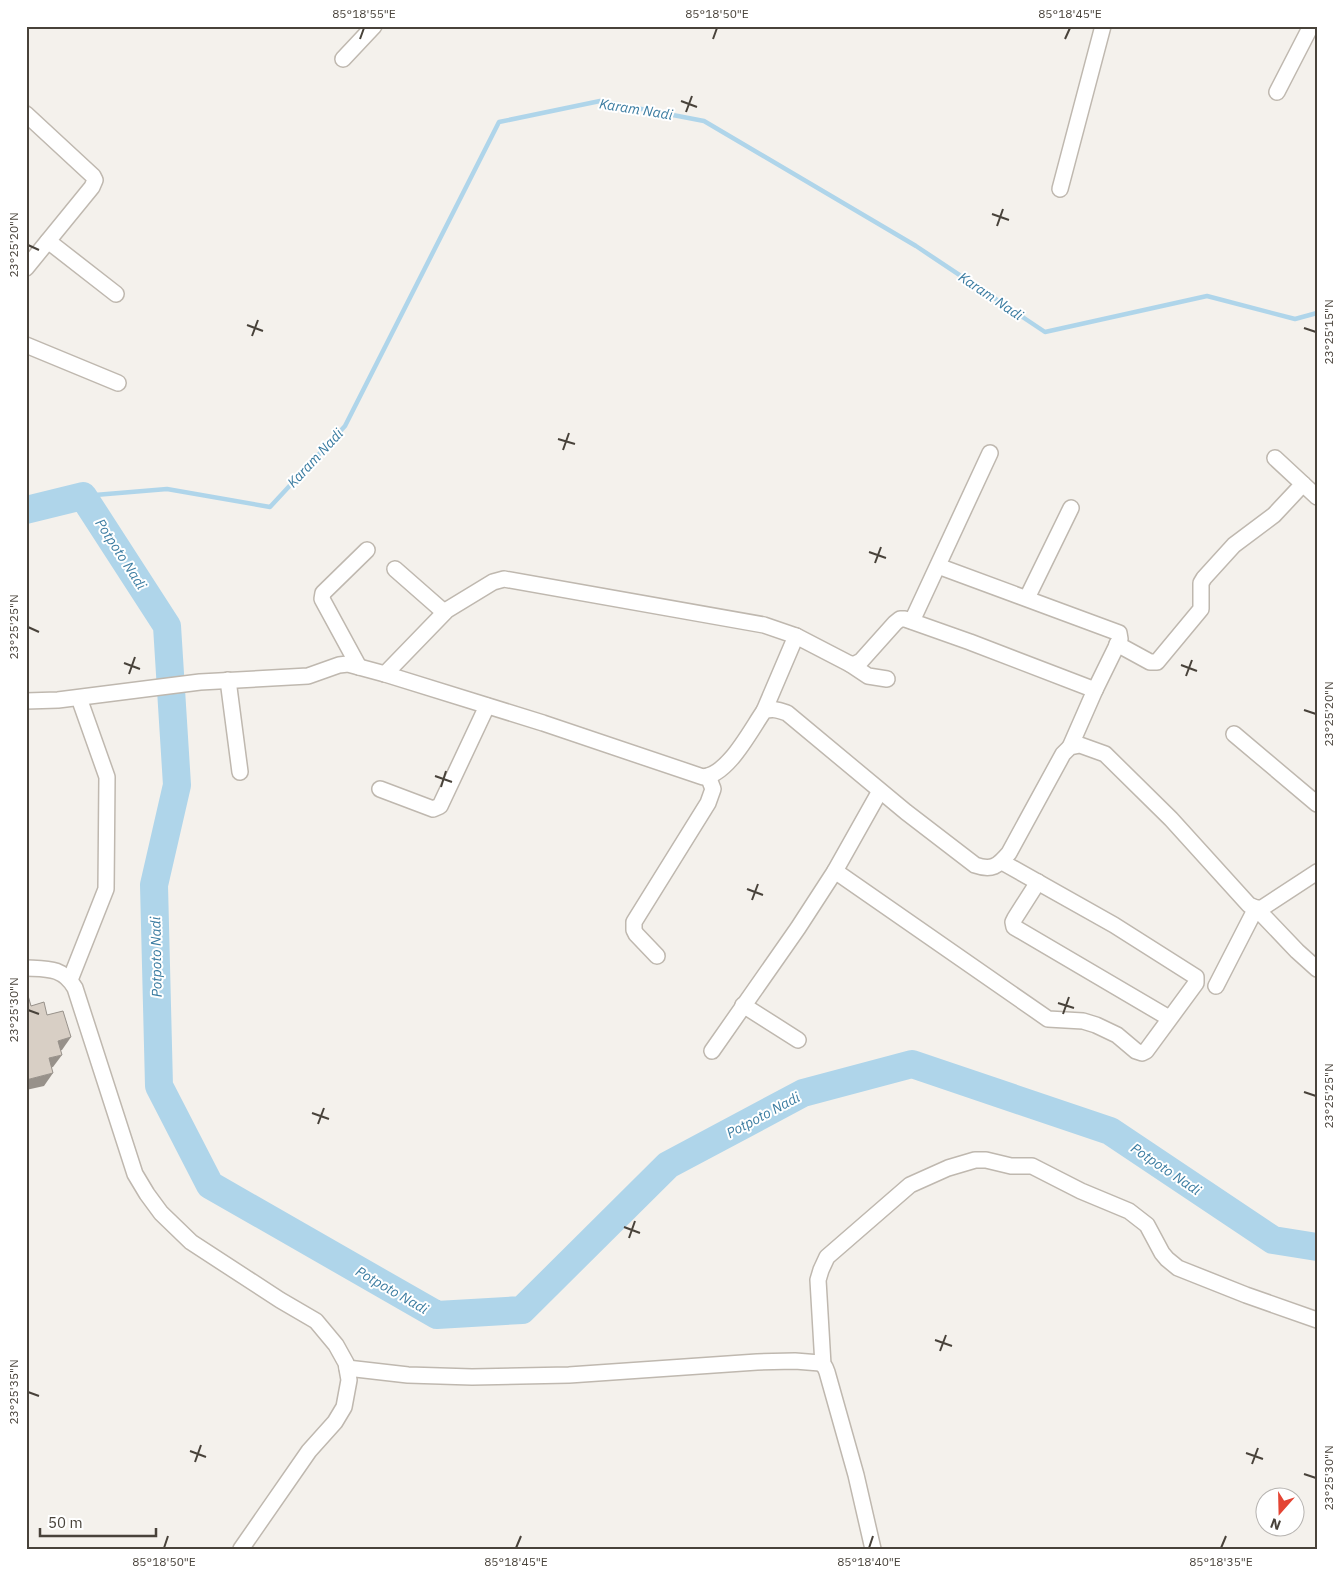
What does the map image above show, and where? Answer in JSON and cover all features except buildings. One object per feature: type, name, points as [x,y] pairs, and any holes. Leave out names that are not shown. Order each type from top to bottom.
[{"type":"street","points":[[343,59],[374,26]]},
{"type":"street","points":[[1060,189],[1102,26]]},
{"type":"street","points":[[1277,92],[1311,26]]},
{"type":"street","points":[[26,114],[93,176],[95,180],[92,188],[26,268]]},
{"type":"street","points":[[48,241],[116,294]]},
{"type":"street","points":[[26,345],[118,383]]},
{"type":"street","points":[[912,621],[990,453]]},
{"type":"street","points":[[1275,458],[1317,497]]},
{"type":"street","points":[[1117,644],[1150,662],[1157,662],[1200,609],[1202,581],[1234,545],[1274,515],[1303,484]]},
{"type":"street","points":[[1027,598],[1071,508]]},
{"type":"street","points":[[359,667],[322,598],[324,593],[367,550]]},
{"type":"street","points":[[764,711],[771,709],[787,713],[880,791],[975,865],[984,868],[993,867],[1002,862],[1009,853],[1063,754],[1070,747],[1120,636],[1116,631],[938,566]]},
{"type":"street","points":[[395,568],[444,612]]},
{"type":"street","points":[[385,674],[444,612],[466,597],[494,582],[511,579],[764,625],[796,636],[850,664],[868,676],[887,679]]},
{"type":"street","points":[[850,664],[861,661],[898,621],[905,619],[1095,690]]},
{"type":"street","points":[[26,700],[79,698],[200,682],[308,676],[344,664],[385,674],[543,723],[698,776],[708,776],[716,773],[725,765],[764,711],[796,636]]},
{"type":"street","points":[[228,680],[240,772]]},
{"type":"street","points":[[70,980],[106,889],[107,778],[79,698]]},
{"type":"street","points":[[380,789],[433,810],[437,809],[487,706]]},
{"type":"street","points":[[1234,734],[1317,804]]},
{"type":"street","points":[[1070,747],[1080,745],[1105,754],[1171,819],[1249,905],[1256,908],[1297,951],[1317,968]]},
{"type":"street","points":[[657,956],[636,934],[634,922],[708,804],[713,789],[708,776]]},
{"type":"street","points":[[712,1051],[798,928],[835,871],[880,791]]},
{"type":"street","points":[[835,871],[1048,1019],[1083,1021],[1096,1025],[1117,1036],[1136,1050],[1142,1052],[1148,1048],[1175,1017],[1196,983],[1197,979],[1194,975],[1114,925],[1002,862]]},
{"type":"street","points":[[1256,908],[1266,906],[1317,872]]},
{"type":"street","points":[[1038,882],[1015,918],[1013,922],[1014,928],[1175,1017]]},
{"type":"street","points":[[1216,986],[1256,908]]},
{"type":"street","points":[[26,968],[55,970],[64,974],[75,988],[135,1174],[146,1194],[161,1213],[191,1242],[316,1321],[336,1345],[347,1368],[349,1380],[344,1407],[335,1422],[310,1450],[241,1549]]},
{"type":"street","points":[[743,1005],[798,1040]]},
{"type":"street","points":[[873,1549],[856,1474],[827,1372],[820,1363],[818,1280],[820,1270],[827,1257],[910,1185],[938,1172],[974,1160],[986,1160],[1011,1166],[1032,1166],[1080,1191],[1129,1211],[1148,1225],[1162,1253],[1178,1268],[1317,1320]]},
{"type":"street","points":[[347,1368],[408,1375],[472,1378],[570,1375],[756,1362],[795,1361],[820,1363]]},
{"type":"waterway","name":"Karam Nadi","points":[[83,496],[167,489],[270,507],[345,426],[499,122],[600,101],[704,121],[916,246],[1045,332],[1207,296],[1295,319],[1317,313]]},
{"type":"waterway","name":"Potpoto Nadi","points":[[26,510],[83,496],[167,626],[177,785],[154,885],[159,1086],[210,1185],[437,1315],[522,1310],[668,1165],[803,1093],[912,1064],[1110,1131],[1273,1240],[1317,1247]]}]
